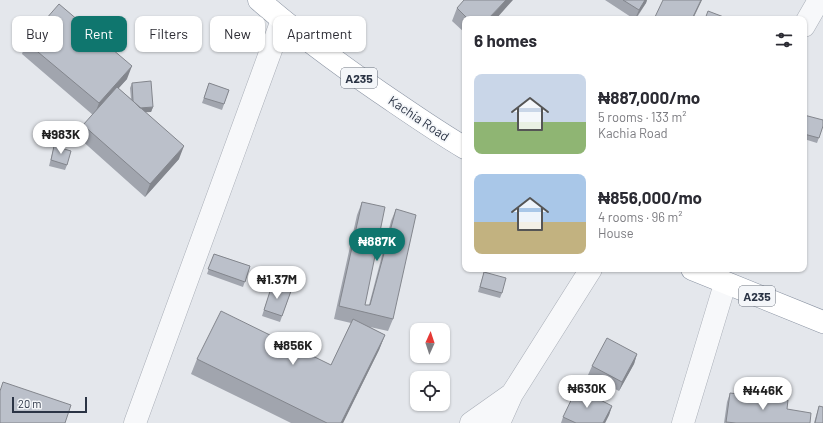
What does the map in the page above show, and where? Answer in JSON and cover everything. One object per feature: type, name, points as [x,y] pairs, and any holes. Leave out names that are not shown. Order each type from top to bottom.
[{"type":"highway","name":"Kachia Road","points":[[259,0],[277,16]]},
{"type":"highway","name":"Kachia Road","points":[[325,52],[436,131],[462,146]]},
{"type":"highway","name":"A235","points":[[700,272],[725,284],[823,322]]},
{"type":"street","points":[[807,21],[819,0]]},
{"type":"street","points":[[135,423],[273,45]]},
{"type":"street","points":[[499,423],[512,394],[589,272]]},
{"type":"street","points":[[683,423],[725,284]]},
{"type":"street","points":[[471,423],[512,394]]},
{"type":"building","points":[[464,0],[506,0],[491,16],[465,16],[457,8]]},
{"type":"building","points":[[623,0],[645,0],[639,10]]},
{"type":"building","points":[[663,0],[701,0],[693,16],[655,16]]},
{"type":"building","points":[[59,4],[73,16],[71,16],[71,52],[116,52],[132,66],[99,103],[38,52],[63,52],[63,16],[49,16]]},
{"type":"building","points":[[708,11],[721,16],[706,16]]},
{"type":"building","points":[[151,81],[153,107],[140,108],[133,101],[132,83]]},
{"type":"building","points":[[209,83],[229,90],[224,104],[204,98]]},
{"type":"building","points":[[117,87],[184,146],[150,184],[83,125]]},
{"type":"building","points":[[807,116],[823,120],[823,126],[819,138],[807,135]]},
{"type":"building","points":[[54,146],[71,151],[67,165],[51,160]]},
{"type":"building","points":[[362,202],[385,207],[365,305],[370,305],[396,209],[416,215],[393,319],[339,306]]},
{"type":"building","points":[[214,254],[250,266],[245,282],[208,269]]},
{"type":"building","points":[[484,272],[506,278],[502,293],[480,287]]},
{"type":"building","points":[[272,285],[291,291],[282,316],[264,310]]},
{"type":"building","points":[[221,311],[331,365],[353,319],[385,335],[341,423],[327,423],[197,359]]},
{"type":"building","points":[[607,338],[637,354],[622,382],[592,366]]},
{"type":"building","points":[[3,382],[71,405],[65,423],[0,423],[0,391]]},
{"type":"building","points":[[577,388],[612,406],[603,423],[576,423],[563,417]]},
{"type":"building","points":[[730,393],[788,400],[787,409],[811,413],[810,423],[726,422]]},
{"type":"building","points":[[819,406],[823,407],[823,423],[815,423]]}]
